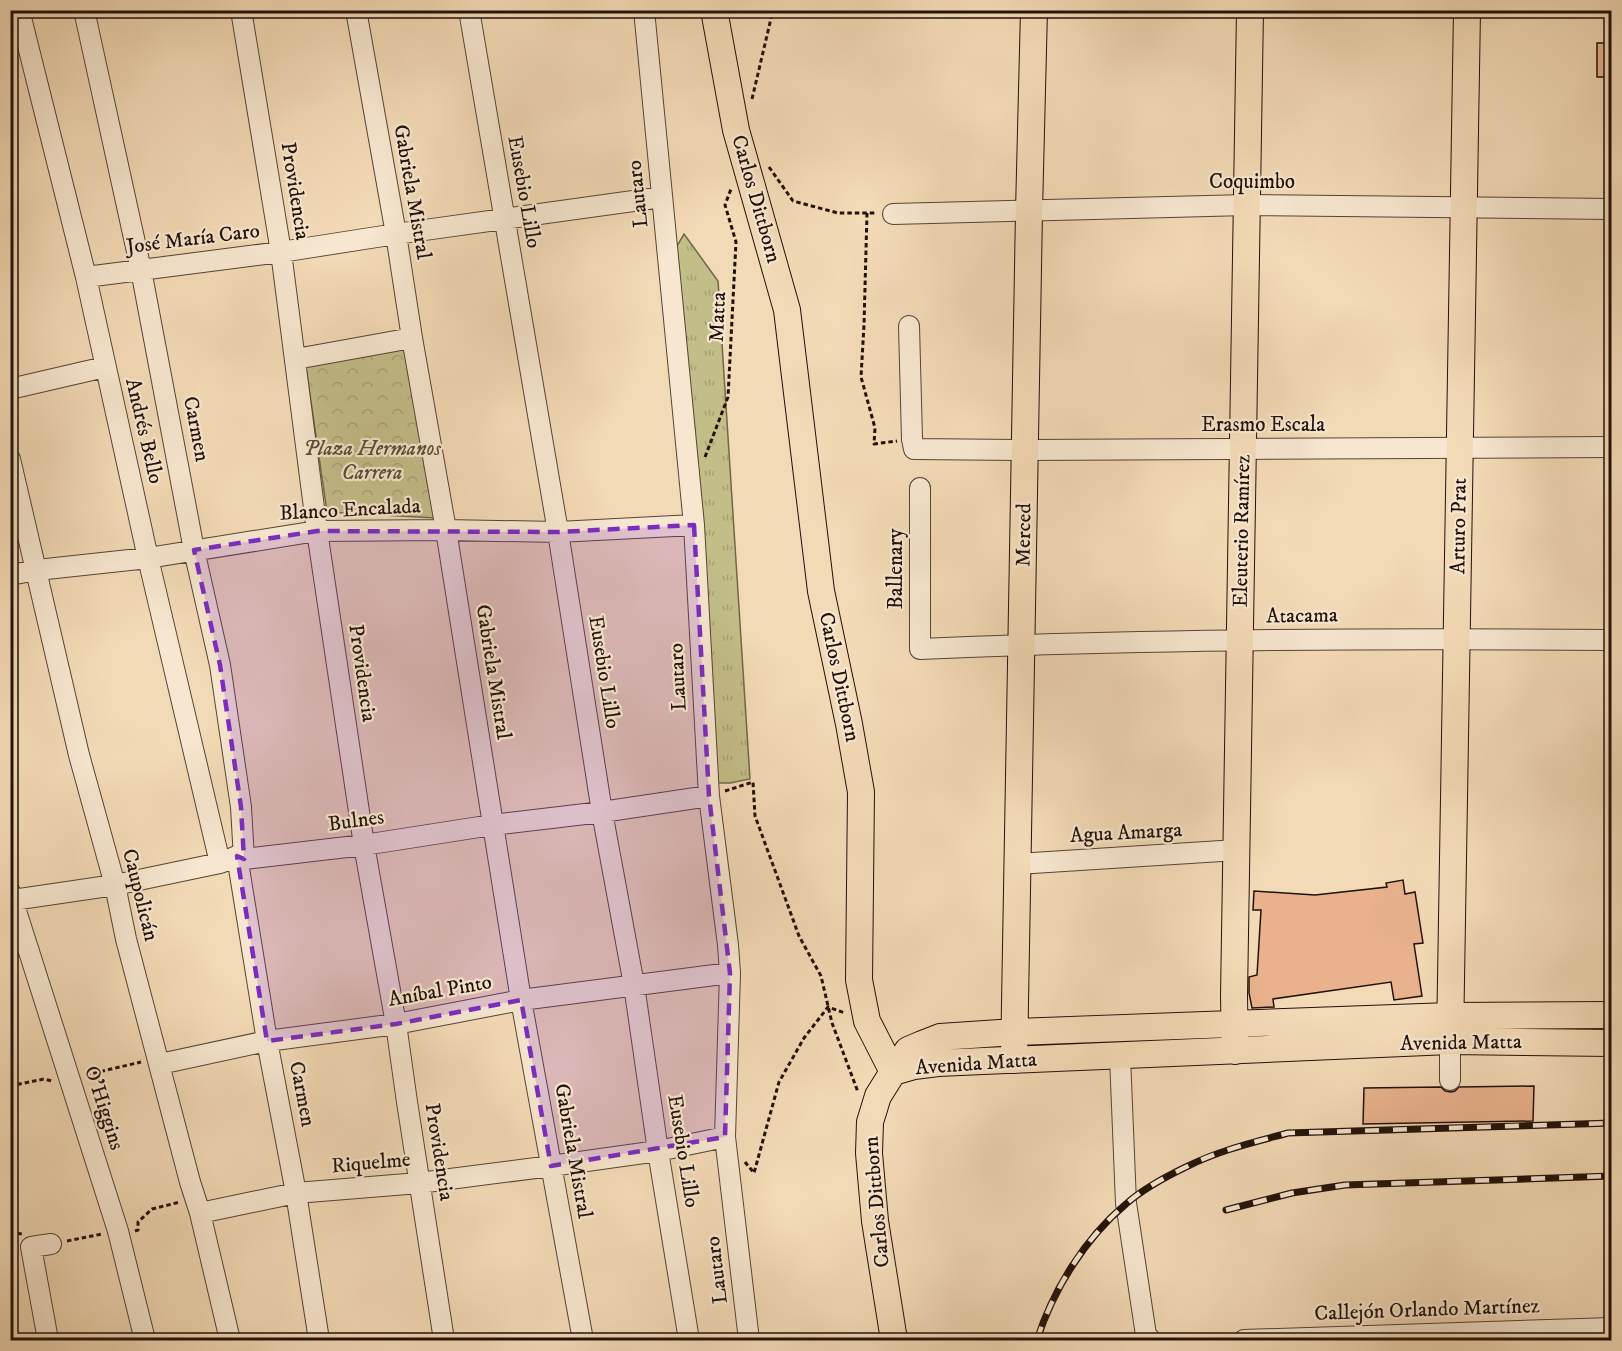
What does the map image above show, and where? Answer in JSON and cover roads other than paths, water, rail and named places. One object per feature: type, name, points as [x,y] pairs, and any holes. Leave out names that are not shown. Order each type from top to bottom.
[{"type":"main road","name":"Carlos Dittborn","points":[[714,10],[736,130],[755,162],[787,310],[821,591],[861,792],[859,980],[867,1021],[893,1072],[878,1096],[870,1122],[868,1153],[875,1221],[894,1341]]},
{"type":"main road","name":"Merced","points":[[1014,1060],[1034,10]]},
{"type":"main road","name":"Eleuterio Ramírez","points":[[1235,1051],[1250,10]]},
{"type":"main road","name":"Arturo Prat","points":[[1450,1041],[1467,10]]},
{"type":"main road","name":"Avenida Matta","points":[[893,1072],[908,1050],[940,1037],[1015,1032],[1450,1016],[1611,1015]]},
{"type":"main road","name":"Avenida Matta","points":[[893,1072],[938,1063],[1450,1041],[1611,1043]]},
{"type":"street","name":"Andrés Bello","points":[[19,10],[86,277],[148,558],[234,859]]},
{"type":"street","name":"Carmen","points":[[84,10],[141,270],[194,550],[220,664],[241,807],[234,859],[296,1193],[319,1341]]},
{"type":"street","name":"Providencia","points":[[241,10],[281,252],[317,531],[364,845],[396,1024],[444,1341]]},
{"type":"street","name":"Gabriela Mistral","points":[[357,10],[446,530],[521,1000],[583,1341]]},
{"type":"street","name":"Eusebio Lillo","points":[[469,10],[558,532],[602,812],[634,985],[689,1341]]},
{"type":"street","name":"Lautaro","points":[[644,10],[694,525],[710,796],[730,973],[725,1137],[749,1341]]},
{"type":"street","name":"José María Caro","points":[[86,277],[281,252],[662,197]]},
{"type":"street","name":"Coquimbo","points":[[893,213],[1247,205],[1611,209]]},
{"type":"street","name":"Erasmo Escala","points":[[909,326],[913,444],[1026,450],[1611,447]]},
{"type":"street","points":[[296,359],[412,338]]},
{"type":"street","points":[[10,389],[105,367]]},
{"type":"street","name":"Caupolicán","points":[[10,459],[79,755],[198,1206],[230,1341]]},
{"type":"street","name":"Ballenary","points":[[920,488],[920,649]]},
{"type":"street","name":"Blanco Encalada","points":[[10,575],[148,558],[317,531],[558,532],[694,525]]},
{"type":"street","name":"Atacama","points":[[920,649],[1240,641],[1611,640]]},
{"type":"street","name":"Bulnes","points":[[11,896],[115,885],[234,859],[364,845],[492,825],[710,796]]},
{"type":"street","name":"Agua Amarga","points":[[1017,864],[1238,850]]},
{"type":"street","name":"O'Higgins","points":[[11,896],[119,1235],[145,1341]]},
{"type":"street","name":"Aníbal Pinto","points":[[159,1061],[267,1041],[396,1024],[521,1000],[730,973]]},
{"type":"street","points":[[1450,1041],[1450,1080]]},
{"type":"street","points":[[1120,1056],[1126,1203],[1146,1335],[1151,1341]]},
{"type":"street","name":"Riquelme","points":[[198,1206],[296,1193],[419,1183],[551,1166],[658,1151],[725,1137]]},
{"type":"street","points":[[48,1341],[31,1247],[51,1244]]},
{"type":"street","name":"Callejón Orlando Martínez","points":[[1244,1341],[1500,1336],[1611,1328]]},
{"type":"railway","points":[[1037,1340],[1061,1284],[1084,1249],[1111,1218],[1133,1198],[1164,1178],[1212,1155],[1288,1133],[1612,1123]]},
{"type":"railway","points":[[1226,1210],[1292,1193],[1345,1185],[1612,1176]]},
{"type":"park label","name":"Plaza Hermanos Carrera","points":[[372,461]]}]
